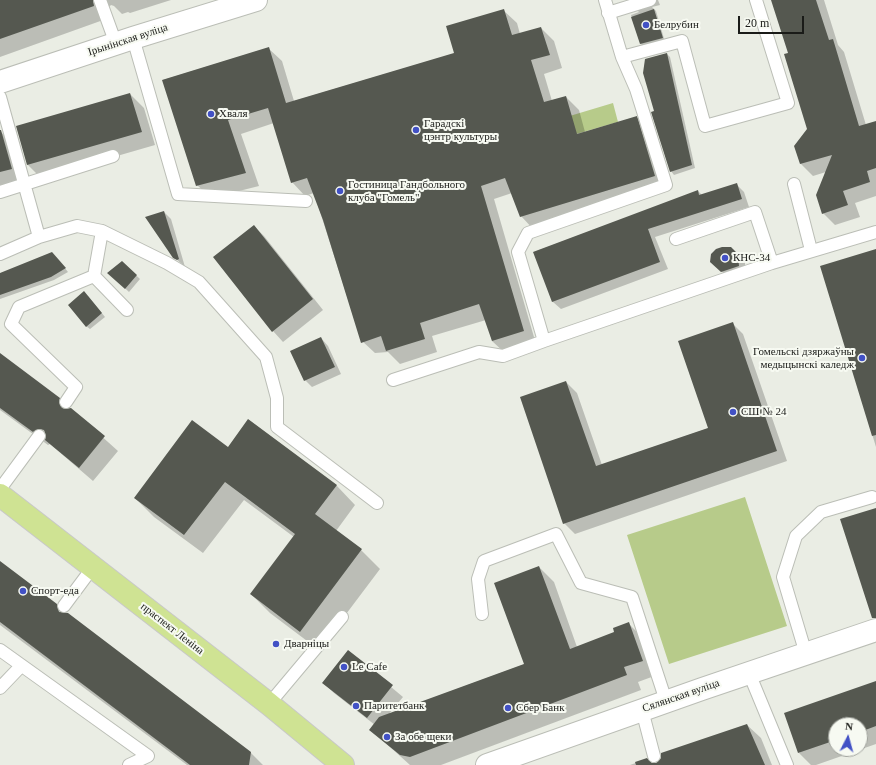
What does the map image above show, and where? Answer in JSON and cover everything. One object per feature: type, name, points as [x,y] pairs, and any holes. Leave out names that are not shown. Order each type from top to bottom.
[{"type":"main road","name":"праспект Леніна","points":[[0,495],[269,704],[343,765]]},
{"type":"street","name":"Ірынінская вуліца","points":[[0,82],[256,0]]},
{"type":"street","name":"Сялянская вуліца","points":[[487,765],[666,701],[876,630]]},
{"type":"lane","points":[[100,0],[125,41],[178,194],[306,201]]},
{"type":"lane","points":[[544,341],[518,252],[528,233],[666,185],[636,89],[622,57],[605,0]]},
{"type":"lane","points":[[608,13],[650,0]]},
{"type":"lane","points":[[622,57],[682,41],[705,126],[788,103],[756,0]]},
{"type":"lane","points":[[0,97],[39,237]]},
{"type":"lane","points":[[0,192],[23,183],[113,156]]},
{"type":"lane","points":[[794,184],[811,250]]},
{"type":"lane","points":[[676,239],[755,212],[772,263]]},
{"type":"lane","points":[[0,254],[39,237],[77,226],[102,231],[167,262],[199,282],[266,357],[278,398],[277,427],[377,503]]},
{"type":"lane","points":[[94,276],[102,231]]},
{"type":"lane","points":[[392,380],[479,352],[503,356],[811,250],[876,232]]},
{"type":"lane","points":[[94,276],[127,310]]},
{"type":"lane","points":[[66,402],[76,387],[11,324],[19,307],[94,276]]},
{"type":"lane","points":[[0,489],[39,436]]},
{"type":"lane","points":[[806,654],[783,577],[796,536],[821,512],[872,497]]},
{"type":"lane","points":[[482,614],[478,579],[484,561],[556,534],[581,583],[632,597],[666,701]]},
{"type":"lane","points":[[64,606],[94,567]]},
{"type":"lane","points":[[269,704],[342,617]]},
{"type":"lane","points":[[0,650],[148,756],[129,765]]},
{"type":"lane","points":[[0,688],[21,666]]},
{"type":"lane","points":[[749,673],[787,765]]},
{"type":"lane","points":[[642,710],[654,756]]},
{"type":"green space","points":[[613,103],[618,122],[559,139],[553,121]]},
{"type":"green space","points":[[745,497],[787,626],[669,664],[627,535]]},
{"type":"building","points":[[0,0],[93,0],[94,6],[0,39]]},
{"type":"building","points":[[771,0],[816,0],[829,40],[833,39],[859,126],[876,121],[876,168],[867,171],[870,182],[843,191],[848,205],[822,214],[816,195],[832,155],[800,164],[794,146],[807,129],[784,54],[788,53]]},
{"type":"building","points":[[504,9],[512,35],[541,27],[550,55],[531,60],[544,102],[566,96],[577,134],[637,116],[655,176],[520,217],[505,178],[481,186],[524,331],[492,341],[479,304],[420,323],[425,339],[386,351],[381,336],[361,343],[323,220],[307,178],[291,183],[268,108],[228,120],[246,173],[196,186],[162,80],[269,47],[286,103],[454,53],[446,26]]},
{"type":"building","name":"Белрубин","points":[[654,9],[663,38],[640,44],[631,17]]},
{"type":"building","points":[[667,53],[692,165],[670,172],[651,112],[654,111],[643,73],[645,59]]},
{"type":"building","points":[[130,93],[142,132],[27,165],[16,126]]},
{"type":"building","points":[[0,130],[12,169],[0,172]]},
{"type":"building","points":[[737,183],[742,199],[648,229],[660,262],[552,302],[533,252],[698,190],[699,195]]},
{"type":"building","points":[[164,211],[179,259],[177,260],[173,258],[145,217]]},
{"type":"building","points":[[254,225],[313,299],[272,332],[213,257]]},
{"type":"building","name":"КНС-34","points":[[731,247],[738,254],[739,266],[721,272],[710,262],[711,254],[716,249]]},
{"type":"building","name":"Гомельскі дзяржаўны медыцынскі каледж","points":[[876,249],[876,435],[872,436],[820,266]]},
{"type":"building","points":[[52,252],[66,268],[51,277],[0,295],[0,273]]},
{"type":"building","points":[[122,261],[137,275],[125,289],[107,273]]},
{"type":"building","points":[[84,291],[102,313],[86,327],[68,305]]},
{"type":"building","name":"СШ № 24","points":[[733,322],[777,451],[563,524],[520,397],[566,381],[596,466],[708,428],[678,341]]},
{"type":"building","points":[[321,337],[335,367],[304,381],[290,351]]},
{"type":"building","points":[[0,353],[60,398],[59,402],[62,408],[71,408],[105,436],[79,468],[45,440],[46,436],[44,430],[39,429],[33,432],[0,408]]},
{"type":"building","points":[[248,419],[337,485],[315,514],[362,549],[300,632],[250,594],[295,534],[225,482],[184,535],[134,498],[192,420],[228,447]]},
{"type":"building","points":[[876,508],[876,618],[872,618],[840,519]]},
{"type":"building","points":[[0,561],[57,604],[59,612],[68,613],[251,752],[249,765],[190,765],[0,622]]},
{"type":"building","points":[[539,566],[570,649],[614,632],[613,628],[629,622],[643,661],[624,667],[627,675],[410,757],[400,755],[369,730],[379,717],[524,664],[494,583]]},
{"type":"building","points":[[348,650],[393,685],[367,718],[322,683]]},
{"type":"building","points":[[876,681],[876,726],[868,729],[868,717],[828,717],[828,743],[798,753],[784,713]]},
{"type":"building","points":[[747,724],[765,765],[636,765],[635,762],[647,758],[652,763],[656,763],[661,758],[661,753]]},
{"type":"place","name":"Белрубин","points":[[646,25]]},
{"type":"place","name":"Хваля","points":[[211,114]]},
{"type":"place","name":"Гарадскі цэнтр культуры","points":[[416,130]]},
{"type":"place","name":"Гостиница Гандбольного клуба \"Гомель\"","points":[[340,191]]},
{"type":"place","name":"КНС-34","points":[[725,258]]},
{"type":"place","name":"Гомельскі дзяржаўны медыцынскі каледж","points":[[862,358]]},
{"type":"place","name":"СШ № 24","points":[[733,412]]},
{"type":"place","name":"Спорт-еда","points":[[23,591]]},
{"type":"place","name":"Дварніцы","points":[[276,644]]},
{"type":"place","name":"Le Cafe","points":[[344,667]]},
{"type":"place","name":"Паритетбанк","points":[[356,706]]},
{"type":"place","name":"Сбер Банк","points":[[508,708]]},
{"type":"place","name":"За обе щеки","points":[[387,737]]}]
